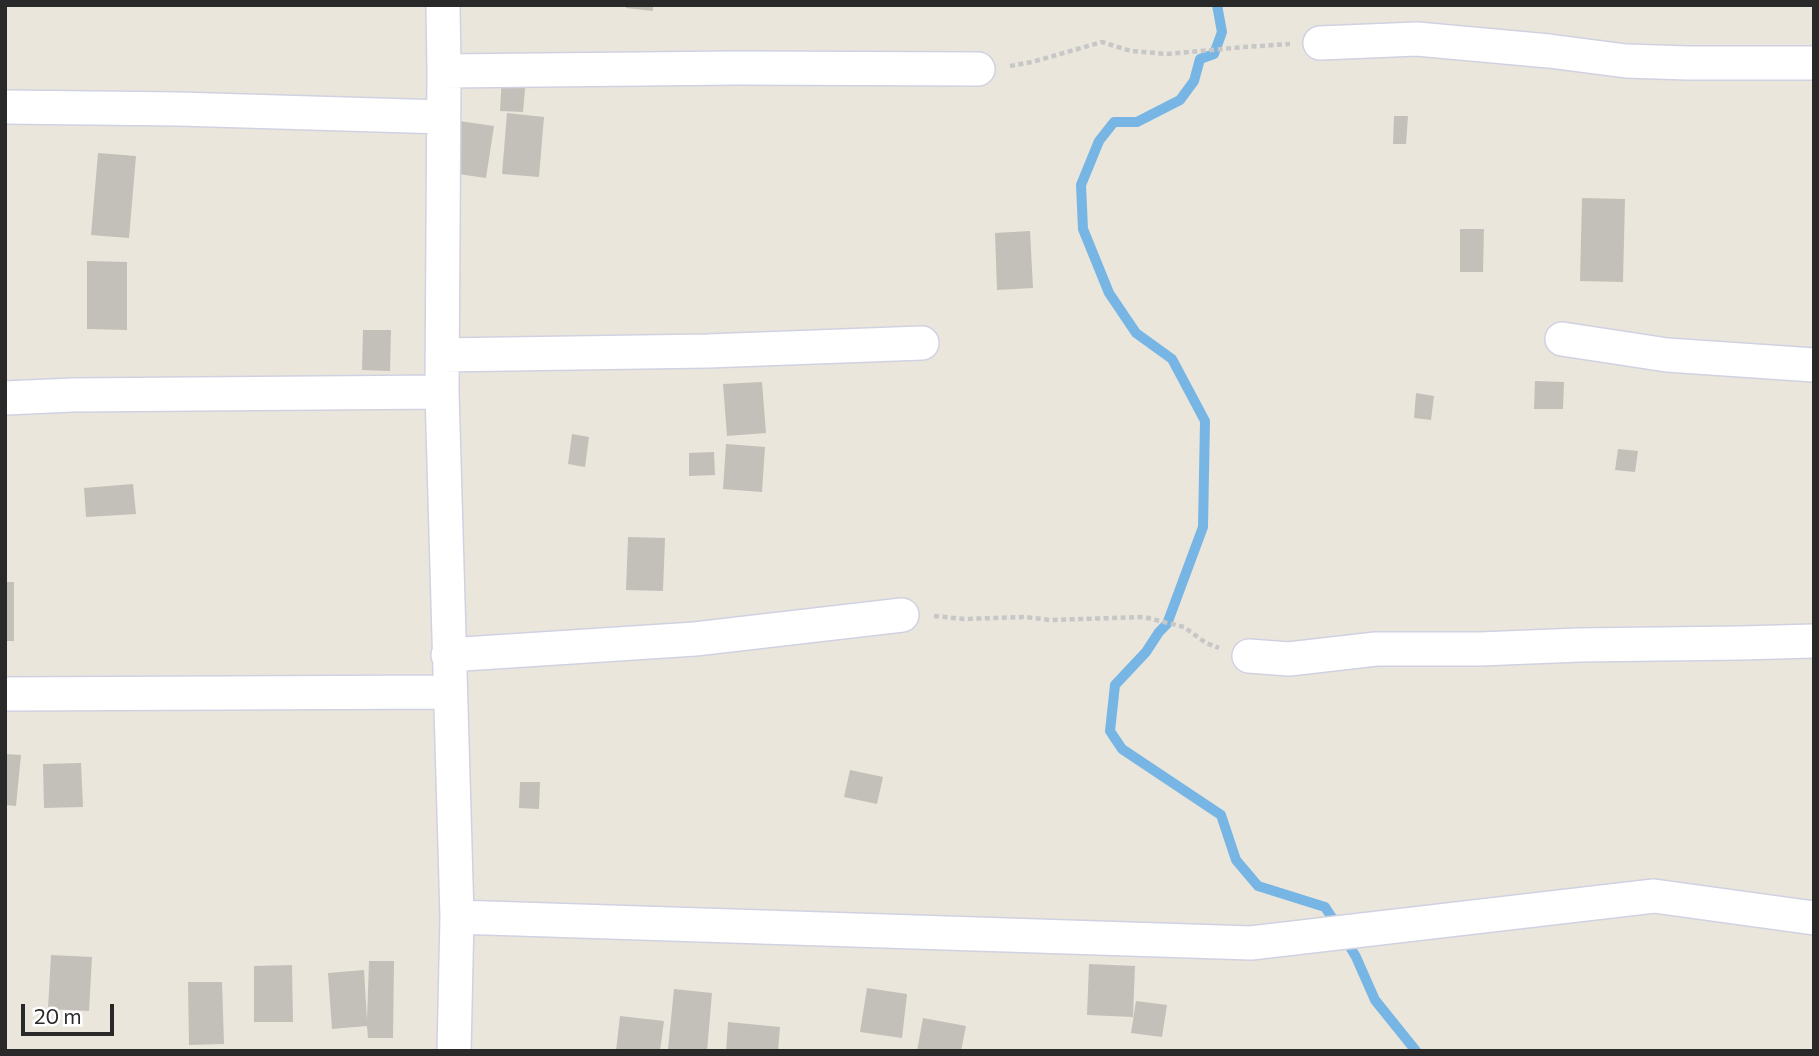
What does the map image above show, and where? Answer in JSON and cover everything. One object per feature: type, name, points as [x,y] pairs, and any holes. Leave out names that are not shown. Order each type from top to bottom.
[{"type":"street","points":[[443,5],[442,392],[457,917],[454,1051]]},
{"type":"street","points":[[1320,43],[1417,38],[1626,61],[1814,63]]},
{"type":"street","points":[[444,71],[978,69]]},
{"type":"street","points":[[5,107],[443,117]]},
{"type":"street","points":[[1562,339],[1667,355],[1814,365]]},
{"type":"street","points":[[442,355],[708,351],[922,343]]},
{"type":"street","points":[[5,397],[442,392]]},
{"type":"street","points":[[448,655],[695,639],[902,615]]},
{"type":"street","points":[[1249,656],[1289,659],[1376,649],[1814,641]]},
{"type":"street","points":[[5,694],[449,692]]},
{"type":"street","points":[[457,917],[1251,943],[1654,896],[1814,918]]},
{"type":"path","points":[[978,69],[1031,62],[1102,42],[1131,51],[1167,54],[1320,43]]},
{"type":"path","points":[[902,615],[964,619],[1026,617],[1050,620],[1144,617],[1184,627],[1206,643],[1249,656]]},
{"type":"building","points":[[626,5],[653,5],[653,11],[626,8]]},
{"type":"building","points":[[502,76],[526,78],[523,112],[500,111]]},
{"type":"building","points":[[507,113],[544,117],[539,177],[502,174]]},
{"type":"building","points":[[1394,116],[1408,116],[1406,144],[1393,144]]},
{"type":"building","points":[[452,120],[494,126],[486,178],[444,172]]},
{"type":"building","points":[[98,153],[136,156],[129,238],[91,235]]},
{"type":"building","points":[[1582,198],[1625,199],[1623,282],[1580,281]]},
{"type":"building","points":[[1460,229],[1484,229],[1483,272],[1460,272]]},
{"type":"building","points":[[1030,231],[1033,288],[997,290],[995,233]]},
{"type":"building","points":[[87,261],[127,262],[127,330],[87,329]]},
{"type":"building","points":[[363,330],[391,330],[390,371],[362,370]]},
{"type":"building","points":[[1535,381],[1564,382],[1563,409],[1534,409]]},
{"type":"building","points":[[762,382],[766,433],[727,436],[723,384]]},
{"type":"building","points":[[1416,393],[1434,396],[1431,420],[1414,418]]},
{"type":"building","points":[[572,434],[589,437],[585,467],[568,464]]},
{"type":"building","points":[[726,444],[765,447],[762,492],[723,489]]},
{"type":"building","points":[[1618,449],[1638,451],[1635,472],[1615,470]]},
{"type":"building","points":[[714,452],[715,475],[689,476],[689,453]]},
{"type":"building","points":[[133,484],[136,514],[86,517],[84,488]]},
{"type":"building","points":[[628,537],[665,538],[663,591],[626,590]]},
{"type":"building","points":[[5,582],[14,582],[14,641],[5,641]]},
{"type":"building","points":[[5,754],[21,755],[16,806],[5,805]]},
{"type":"building","points":[[81,763],[83,807],[44,808],[43,764]]},
{"type":"building","points":[[850,770],[883,777],[877,804],[844,797]]},
{"type":"building","points":[[520,782],[540,782],[539,809],[519,808]]},
{"type":"building","points":[[51,955],[92,957],[89,1011],[48,1009]]},
{"type":"building","points":[[369,961],[394,961],[393,1038],[368,1038],[367,1026],[332,1029],[328,973],[364,970],[367,1020]]},
{"type":"building","points":[[1089,964],[1135,966],[1133,1017],[1087,1015]]},
{"type":"building","points":[[292,965],[293,1022],[254,1022],[254,966]]},
{"type":"building","points":[[188,982],[222,982],[224,1044],[189,1045]]},
{"type":"building","points":[[867,988],[907,994],[902,1038],[860,1032]]},
{"type":"building","points":[[674,989],[712,993],[707,1051],[668,1049]]},
{"type":"building","points":[[1136,1001],[1167,1005],[1162,1037],[1131,1033]]},
{"type":"building","points":[[620,1016],[664,1021],[660,1051],[616,1051]]},
{"type":"building","points":[[923,1018],[966,1026],[961,1051],[917,1051]]},
{"type":"building","points":[[728,1022],[780,1027],[778,1051],[726,1051]]},
{"type":"waterway","points":[[1217,5],[1222,32],[1214,54],[1200,59],[1194,81],[1180,100],[1137,122],[1114,122],[1099,141],[1081,185],[1083,229],[1109,293],[1136,333],[1172,359],[1205,421],[1203,527],[1167,624],[1146,652],[1115,685],[1110,731],[1122,749],[1221,815],[1236,860],[1258,886],[1325,907],[1338,927]]},
{"type":"waterway","points":[[1346,940],[1375,1000],[1416,1051]]}]
